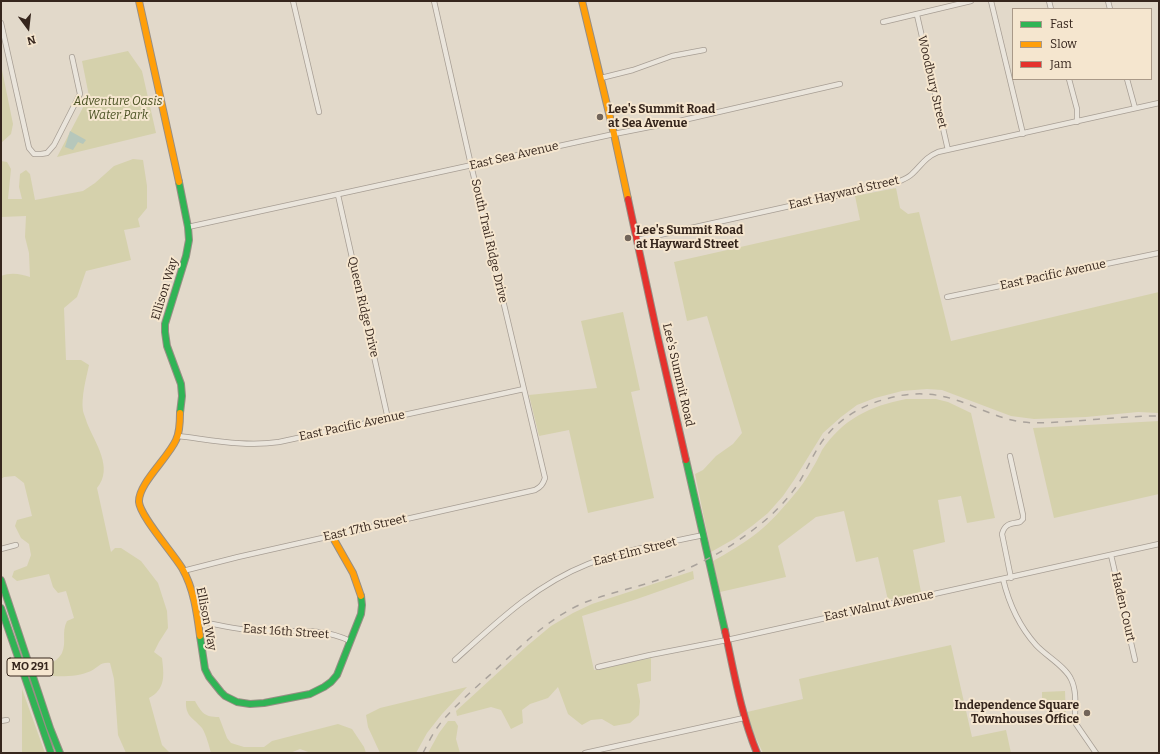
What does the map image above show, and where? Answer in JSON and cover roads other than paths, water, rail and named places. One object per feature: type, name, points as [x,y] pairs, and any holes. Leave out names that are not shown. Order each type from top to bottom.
[{"type":"main road","name":"Ellison Way","points":[[139,1],[182,193],[189,240],[186,256],[164,324],[166,347],[179,376],[181,386],[182,398],[178,436],[174,444],[142,488],[139,502],[142,512],[183,571],[193,595],[205,670],[224,696],[236,701],[258,705],[311,694],[323,689],[337,675],[350,641]]},
{"type":"main road","name":"Lee's Summit Road","points":[[582,1],[614,134],[658,338],[744,718],[757,753]]},
{"type":"main road","points":[[332,536],[357,582],[361,596],[361,614],[350,641]]},
{"type":"main road","name":"MO 291","points":[[1,580],[50,728],[60,753]]},
{"type":"main road","name":"MO 291","points":[[1,608],[51,753]]},
{"type":"street","points":[[293,1],[318,112]]},
{"type":"street","name":"South Trail Ridge Drive","points":[[434,1],[471,166],[545,478],[544,482]]},
{"type":"street","points":[[883,22],[971,1]]},
{"type":"street","points":[[991,1],[1023,134]]},
{"type":"street","name":"Woodbury Street","points":[[917,15],[948,150]]},
{"type":"street","points":[[1,23],[29,148],[34,154],[47,153],[54,145],[80,94],[72,57]]},
{"type":"street","points":[[601,78],[633,70],[672,56],[704,50]]},
{"type":"street","points":[[1069,80],[1077,109],[1077,122]]},
{"type":"street","points":[[1127,80],[1135,108]]},
{"type":"street","name":"East Sea Avenue","points":[[188,227],[675,122],[840,84]]},
{"type":"street","name":"East Hayward Street","points":[[637,240],[898,182],[912,174],[930,155],[938,152],[1159,103]]},
{"type":"street","name":"Queen Ridge Drive","points":[[338,195],[388,419]]},
{"type":"street","name":"East Pacific Avenue","points":[[947,297],[1159,253]]},
{"type":"street","name":"East Pacific Avenue","points":[[178,436],[242,444],[264,444],[524,390]]},
{"type":"street","points":[[1010,456],[1023,515],[1023,519],[1020,522],[1007,525],[1002,534],[1011,578]]},
{"type":"street","name":"East 17th Street","points":[[183,571],[238,557],[535,490],[541,487],[544,482]]},
{"type":"street","name":"East Elm Street","points":[[455,660],[510,610],[533,593],[559,577],[588,564],[612,556],[703,535]]},
{"type":"street","name":"East Walnut Avenue","points":[[598,667],[1011,578],[1159,544]]},
{"type":"street","points":[[1,549],[16,545]]},
{"type":"street","name":"Haden Court","points":[[1111,555],[1135,660]]},
{"type":"street","points":[[1004,579],[1006,592],[1023,628],[1036,645],[1064,669],[1071,678],[1074,689],[1076,724],[1096,753]]},
{"type":"street","name":"East 16th Street","points":[[198,621],[258,631],[280,632],[306,630],[340,636],[350,641]]},
{"type":"street","points":[[585,753],[744,718]]},
{"type":"street","points":[[1,721],[7,720]]},
{"type":"railway","points":[[423,753],[438,727],[455,707],[524,643],[547,624],[572,608],[586,602],[658,580],[685,570],[710,558],[747,535],[775,511],[791,494],[825,437],[840,422],[866,406],[903,395],[930,394],[947,397],[997,416],[1022,422],[1049,423],[1159,416]]},
{"type":"place","name":"Lee's Summit Road at Sea Avenue","points":[[600,117]]},
{"type":"place","name":"Lee's Summit Road at Hayward Street","points":[[628,238]]},
{"type":"place","name":"Independence Square Townhouses Office","points":[[1087,713]]},
{"type":"park label","name":"Adventure Oasis Water Park","points":[[118,109]]}]
